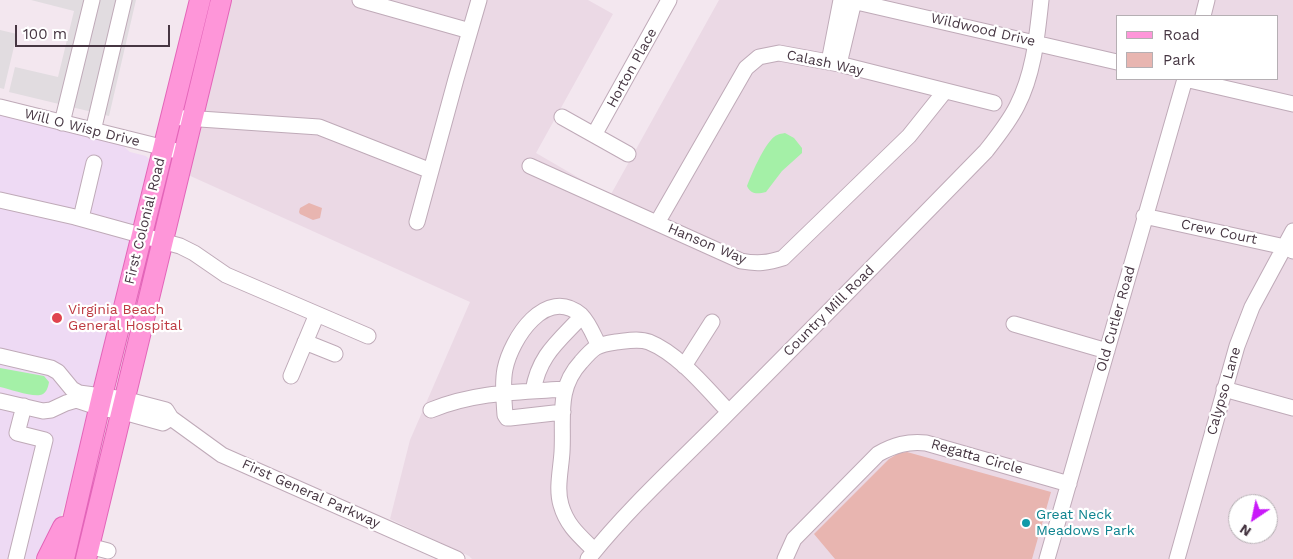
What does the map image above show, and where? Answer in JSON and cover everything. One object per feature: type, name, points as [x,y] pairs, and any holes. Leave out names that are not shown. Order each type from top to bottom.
[{"type":"main road","name":"First Colonial Road","points":[[64,559],[200,0]]},
{"type":"main road","name":"First Colonial Road","points":[[94,552],[123,405],[220,0]]},
{"type":"main road","points":[[47,559],[77,504]]},
{"type":"street","points":[[62,123],[92,0]]},
{"type":"street","points":[[93,130],[124,0]]},
{"type":"street","points":[[360,0],[391,4],[470,31]]},
{"type":"street","points":[[417,222],[480,0]]},
{"type":"street","name":"Horton Place","points":[[594,135],[669,0]]},
{"type":"street","points":[[834,63],[848,0]]},
{"type":"street","name":"Wildwood Drive","points":[[848,0],[1116,62]]},
{"type":"street","name":"Country Mill Road","points":[[591,555],[624,516],[730,412],[986,151],[1017,106],[1030,72],[1041,0]]},
{"type":"street","points":[[1203,15],[1207,0]]},
{"type":"street","name":"Calash Way","points":[[657,223],[746,68],[758,57],[779,53],[834,63],[994,103]]},
{"type":"street","name":"Old Cutler Road","points":[[1047,559],[1144,216],[1185,80]]},
{"type":"street","points":[[1189,80],[1293,104]]},
{"type":"street","name":"Hanson Way","points":[[530,166],[741,261],[768,263],[784,258],[909,136],[945,91]]},
{"type":"street","name":"Will O Wisp Drive","points":[[0,107],[183,153]]},
{"type":"street","points":[[170,117],[319,127],[430,171]]},
{"type":"street","points":[[562,117],[628,154]]},
{"type":"street","points":[[81,218],[94,164]]},
{"type":"street","points":[[0,200],[81,218],[180,246],[194,253],[226,275],[368,336]]},
{"type":"street","name":"Crew Court","points":[[1144,216],[1289,249]]},
{"type":"street","name":"Calypso Lane","points":[[1177,559],[1236,346],[1247,318],[1289,249],[1293,231]]},
{"type":"street","points":[[563,412],[507,418],[505,415],[504,393],[505,369],[510,354],[533,317],[541,311],[557,307],[566,308],[582,316],[598,344]]},
{"type":"street","points":[[291,376],[317,314]]},
{"type":"street","points":[[533,391],[535,375],[540,364],[582,316]]},
{"type":"street","points":[[684,366],[712,322]]},
{"type":"street","points":[[1014,324],[1107,351]]},
{"type":"street","points":[[591,555],[570,527],[561,505],[559,488],[565,390],[573,370],[598,344],[633,340],[647,341],[664,349],[684,366],[730,412]]},
{"type":"street","points":[[305,342],[335,354]]},
{"type":"street","points":[[0,356],[51,368],[58,372],[72,389],[101,402]]},
{"type":"street","points":[[1224,389],[1293,408]]},
{"type":"street","points":[[431,410],[464,398],[504,393],[565,390]]},
{"type":"street","points":[[0,401],[43,411],[51,410],[66,402],[76,400],[101,402]]},
{"type":"street","name":"First General Parkway","points":[[101,402],[166,410],[171,418],[222,455],[457,559]]},
{"type":"street","points":[[16,559],[45,440],[17,433],[24,406]]},
{"type":"street","name":"Regatta Circle","points":[[785,559],[794,539],[878,454],[901,444],[926,443],[1069,484]]},
{"type":"shaded area","points":[[31,0],[136,0],[109,116],[9,92],[15,67],[58,77],[74,11]]},
{"type":"shaded area","points":[[228,0],[588,0],[613,14],[536,153],[610,196],[719,0],[1293,0],[1293,559],[472,559],[390,519],[410,440],[470,302],[186,174]]},
{"type":"shaded area","points":[[0,30],[17,34],[4,89],[0,88]]},
{"type":"shaded area","name":"Virginia Beach General Hospital","points":[[0,114],[122,145],[130,152],[146,156],[152,162],[76,473],[51,543],[43,559],[0,559]]},
{"type":"shaded area","points":[[785,133],[794,138],[802,148],[802,153],[782,171],[766,192],[753,192],[747,186],[754,168],[773,138]]},
{"type":"shaded area","points":[[0,368],[44,376],[49,382],[47,388],[44,393],[36,395],[0,387]]},
{"type":"green space","points":[[309,203],[322,208],[320,218],[313,220],[300,214],[300,208]]},
{"type":"green space","points":[[907,452],[1051,492],[1032,559],[835,559],[814,534],[889,459],[899,453]]},
{"type":"place","name":"Virginia Beach General Hospital","points":[[57,318]]},
{"type":"place","name":"Great Neck Meadows Park","points":[[1026,523]]}]
